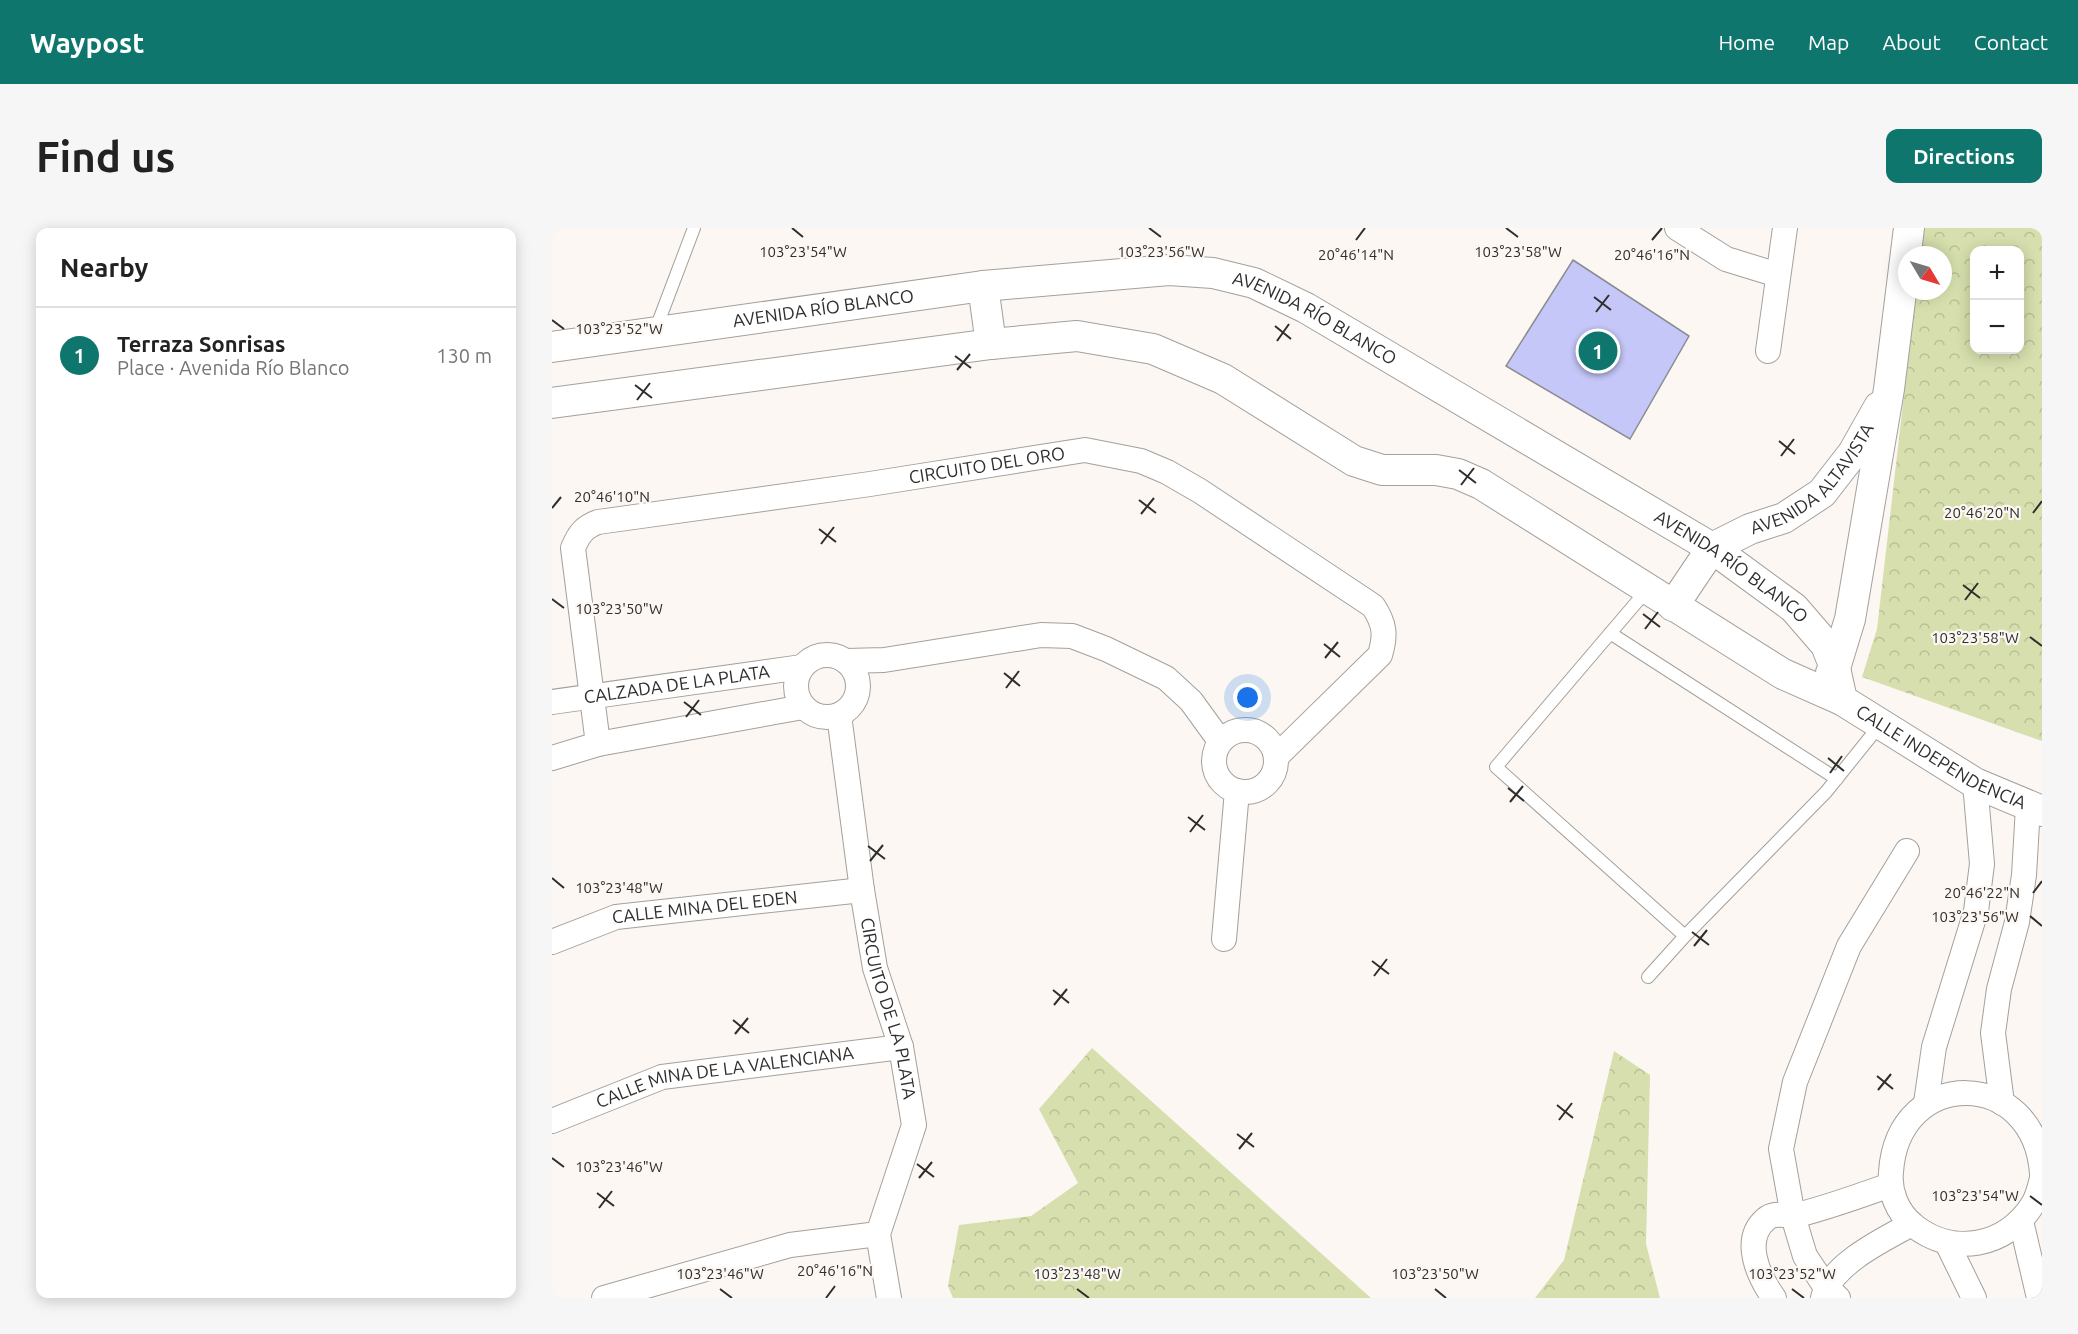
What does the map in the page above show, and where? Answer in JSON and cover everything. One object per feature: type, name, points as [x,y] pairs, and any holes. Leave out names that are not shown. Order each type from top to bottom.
[{"type":"street","points":[[1677,228],[1726,258],[1778,275]]},
{"type":"street","points":[[1768,351],[1785,228]]},
{"type":"street","name":"AVENIDA ALTAVISTA","points":[[1835,668],[1850,619],[1889,389],[1909,228]]},
{"type":"street","name":"AVENIDA RÍO BLANCO","points":[[552,347],[983,285],[1169,270],[1213,273],[1254,283],[1306,308],[1712,548],[1794,608],[1826,645],[1835,668]]},
{"type":"street","points":[[983,285],[991,344]]},
{"type":"street","points":[[552,403],[991,344],[1077,336],[1153,349],[1222,379],[1354,461],[1382,470],[1436,470],[1458,474],[1481,484],[1783,674],[1828,695]]},
{"type":"street","name":"AVENIDA ALTAVISTA","points":[[1673,606],[1712,548],[1750,529],[1784,518],[1822,493],[1853,453],[1889,389]]},
{"type":"street","name":"CIRCUITO DEL ORO","points":[[598,744],[573,548],[578,535],[587,526],[605,520],[870,484],[1085,450],[1141,461],[1200,491],[1372,606],[1382,619],[1386,637],[1380,655],[1276,757]]},
{"type":"street","points":[[846,661],[884,660],[1041,635],[1071,636],[1106,649],[1166,678],[1191,701],[1220,741]]},
{"type":"street","points":[[823,655],[836,655],[846,661],[854,669],[858,690],[855,700],[839,715],[820,717],[803,707],[795,687],[802,667],[812,659],[823,655]]},
{"type":"street","name":"CALZADA DE LA PLATA","points":[[552,702],[802,667]]},
{"type":"street","name":"CALLE INDEPENDENCIA","points":[[1835,668],[1828,695],[1880,724],[1975,783],[2035,809]]},
{"type":"street","points":[[552,758],[598,744],[803,707]]},
{"type":"street","name":"CIRCUITO DE LA PLATA","points":[[839,715],[862,890],[875,968],[901,1047],[914,1125],[878,1234],[889,1298]]},
{"type":"street","points":[[1241,729],[1253,730],[1264,736],[1272,745],[1276,757],[1276,769],[1270,780],[1261,788],[1249,792],[1237,792],[1226,786],[1218,777],[1214,765],[1214,752],[1220,741],[1230,733],[1241,729]]},
{"type":"street","points":[[1926,1103],[1934,1047],[1976,911],[1982,864],[1981,828],[1975,783]]},
{"type":"street","points":[[1224,939],[1237,792]]},
{"type":"street","points":[[2021,1110],[1974,1093],[1951,1094],[1926,1103],[1904,1126],[1892,1152],[1890,1185],[1901,1213],[1929,1236],[1947,1244],[1976,1244],[2002,1236],[2021,1221],[2035,1201],[2042,1176],[2041,1157],[1993,1033],[1999,989],[2019,913],[2035,809]]},
{"type":"street","points":[[1906,851],[1849,946],[1795,1082],[1781,1149],[1793,1216],[1805,1256],[1829,1294],[1868,1247],[1912,1224]]},
{"type":"street","name":"CALLE MINA DEL EDEN","points":[[552,942],[616,917],[862,890]]},
{"type":"street","name":"CALLE MINA DE LA VALENCIANA","points":[[552,1121],[662,1077],[901,1047]]},
{"type":"street","points":[[1774,1298],[1758,1269],[1753,1244],[1757,1230],[1767,1218],[1775,1214],[1793,1216],[1890,1185]]},
{"type":"street","points":[[2021,1221],[2039,1298]]},
{"type":"street","points":[[614,1296],[790,1245],[878,1234]]},
{"type":"street","points":[[1947,1244],[1974,1298]]},
{"type":"lane","points":[[654,333],[694,228]]},
{"type":"lane","points":[[1647,590],[1496,767],[1685,936]]},
{"type":"lane","points":[[1610,633],[1837,779]]},
{"type":"lane","points":[[1648,977],[1837,779],[1880,724]]},
{"type":"green space","points":[[1925,228],[2042,228],[2042,741],[1862,677],[1877,629],[1915,300],[1952,300],[1952,246],[1922,246]]},
{"type":"green space","points":[[1092,1048],[1371,1298],[953,1298],[948,1286],[959,1225],[1031,1216],[1078,1183],[1039,1109]]},
{"type":"green space","points":[[1614,1051],[1650,1075],[1646,1244],[1660,1298],[1535,1298],[1564,1260]]},
{"type":"building","points":[[1573,260],[1689,336],[1630,439],[1506,366]]},
{"type":"place","name":"Terraza Sonrisas","points":[[1598,351]]}]
